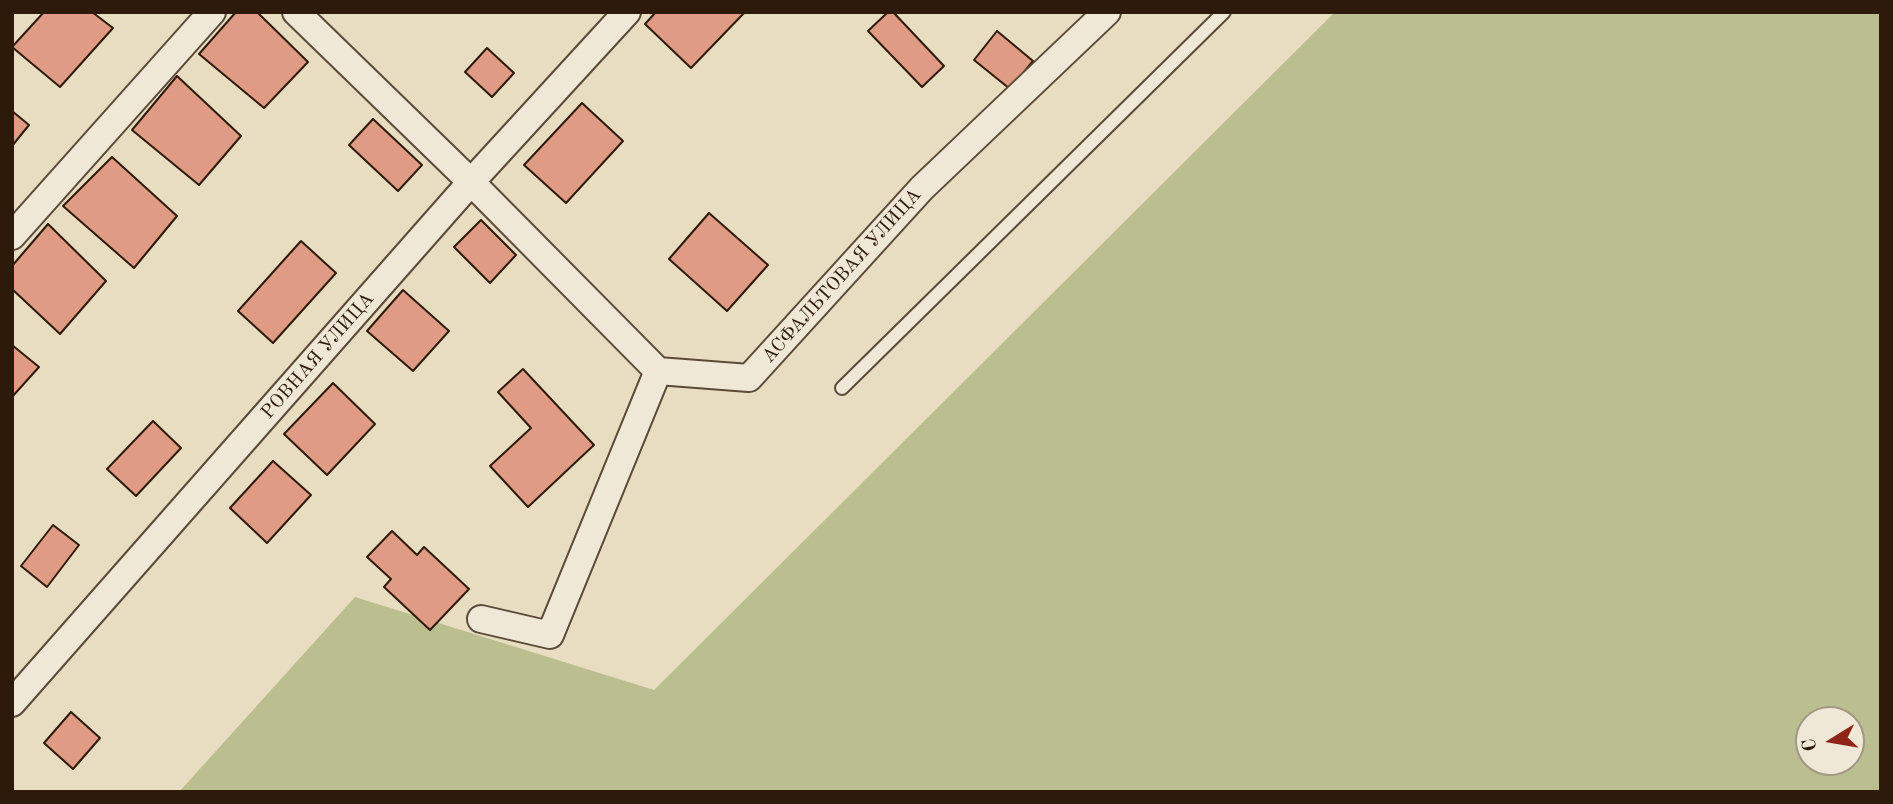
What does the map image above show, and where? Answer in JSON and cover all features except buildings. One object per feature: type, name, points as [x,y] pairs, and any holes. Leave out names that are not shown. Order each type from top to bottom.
[{"type":"street","points":[[12,236],[212,12]]},
{"type":"street","points":[[296,12],[658,371],[550,635],[481,619]]},
{"type":"street","name":"РОВНАЯ УЛИЦА","points":[[12,703],[471,183],[627,12]]},
{"type":"street","name":"АСФАЛЬТОВАЯ УЛИЦА","points":[[658,371],[749,378],[922,188],[1107,12]]},
{"type":"lane","points":[[842,388],[1224,12]]},
{"type":"green space","points":[[1335,12],[1881,12],[1881,792],[179,792],[355,597],[654,690]]}]
